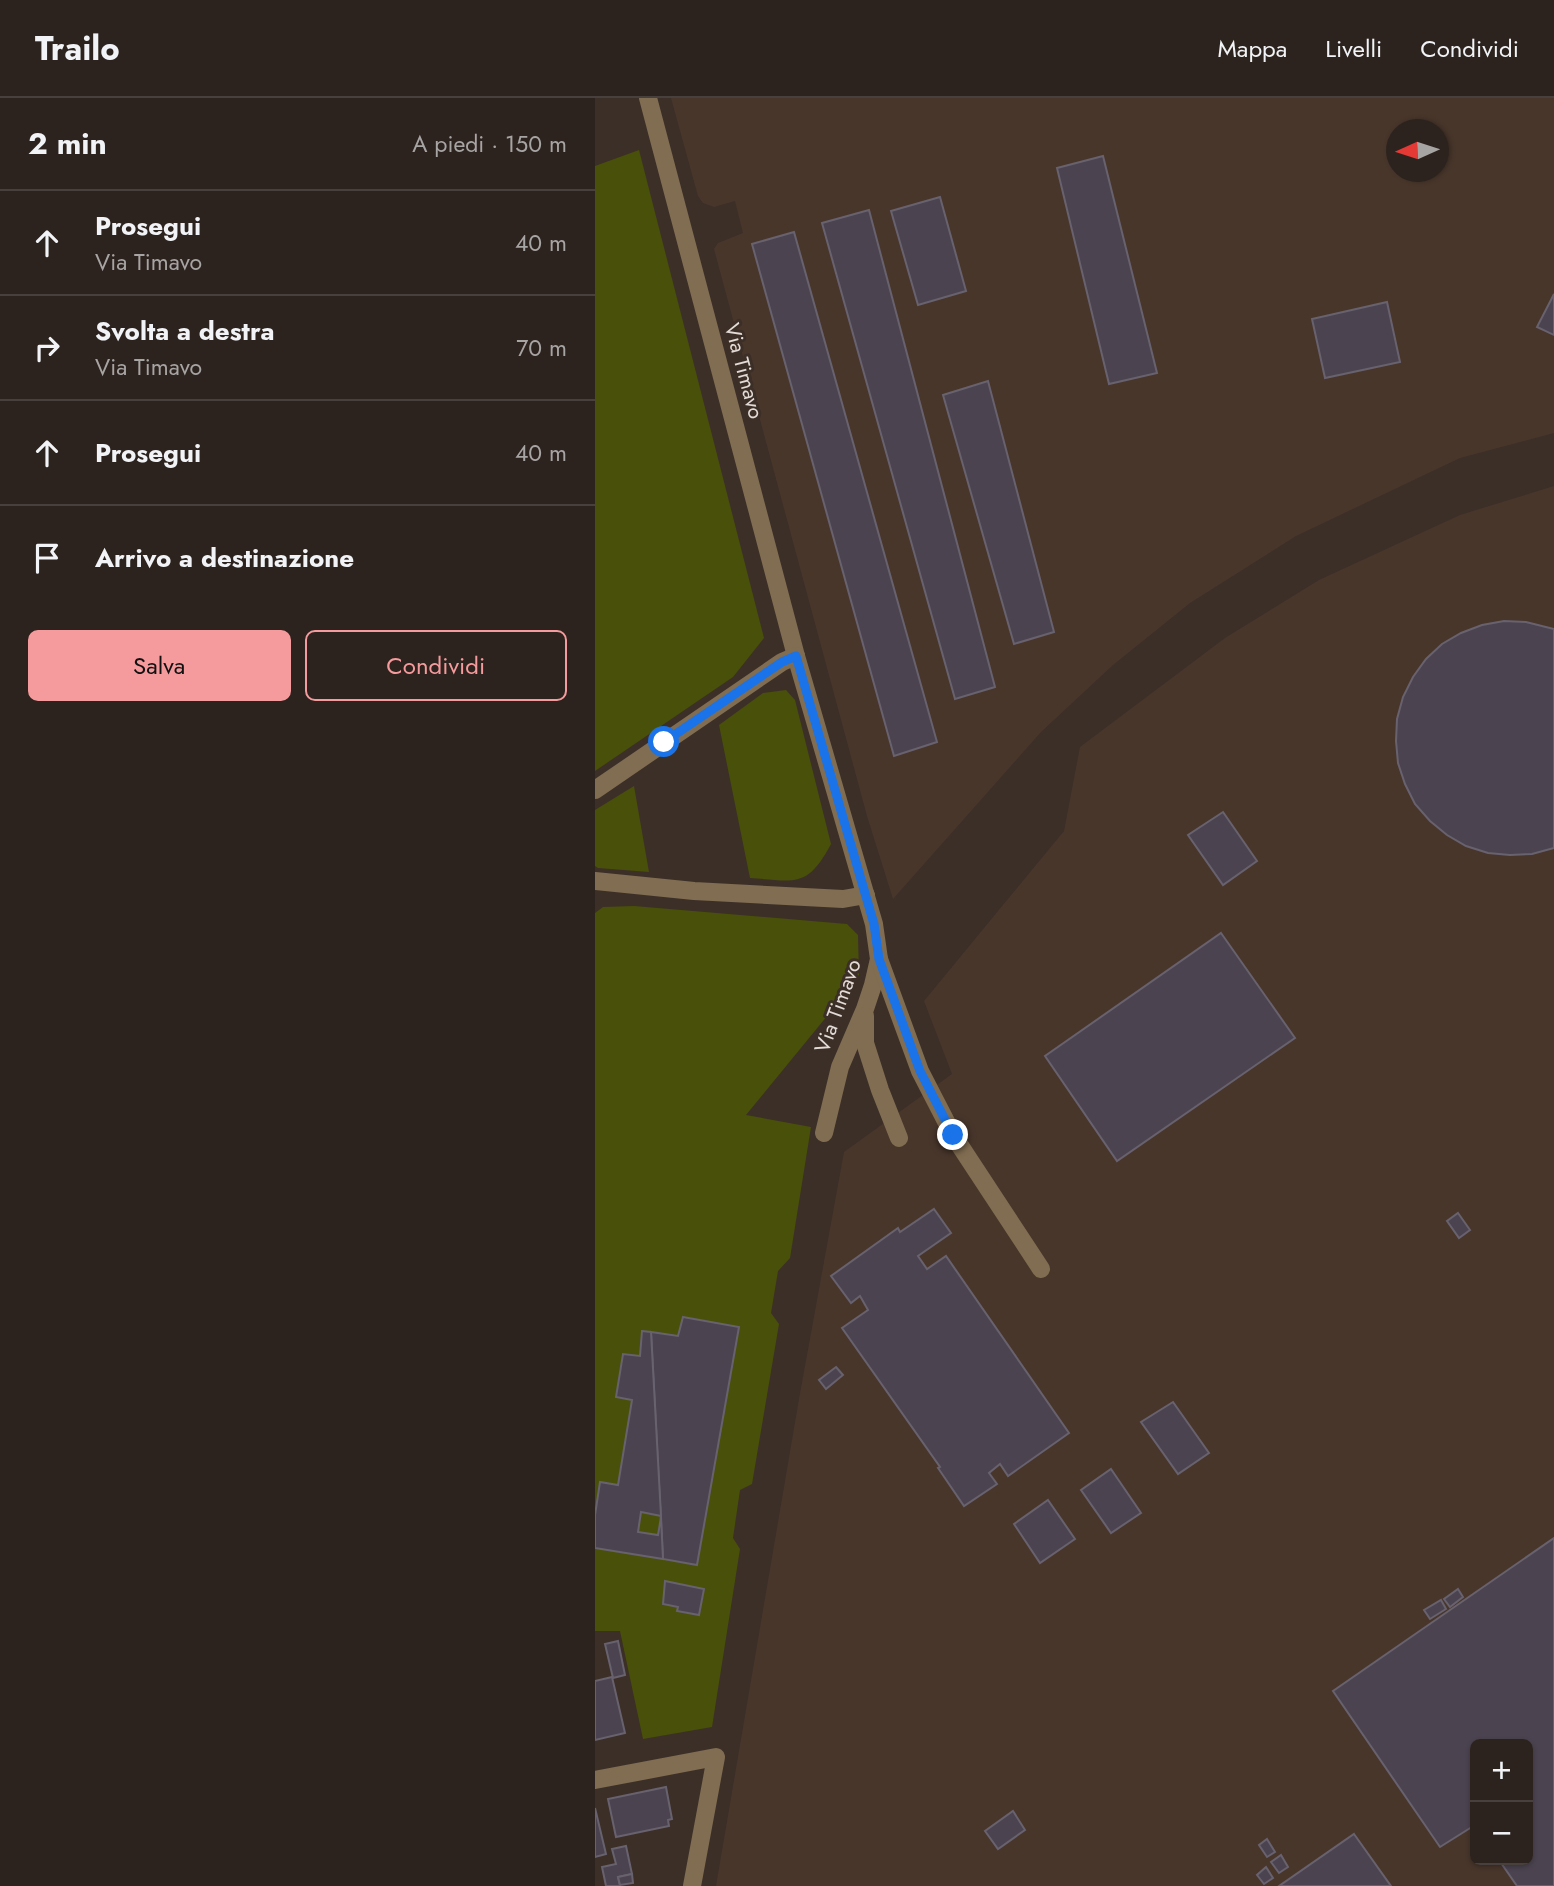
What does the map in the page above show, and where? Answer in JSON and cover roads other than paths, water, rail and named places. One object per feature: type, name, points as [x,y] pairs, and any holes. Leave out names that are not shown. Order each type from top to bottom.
[{"type":"street","name":"Via Timavo","points":[[648,98],[796,656],[874,924],[879,959],[865,1009],[839,1067],[824,1133]]},
{"type":"street","points":[[595,790],[782,662],[796,656]]},
{"type":"street","points":[[595,881],[694,891],[843,899],[866,895]]},
{"type":"street","points":[[879,959],[920,1071],[953,1135],[1041,1269]]},
{"type":"street","points":[[865,1009],[865,1043],[899,1138]]},
{"type":"street","points":[[595,1780],[716,1758],[692,1886]]}]
